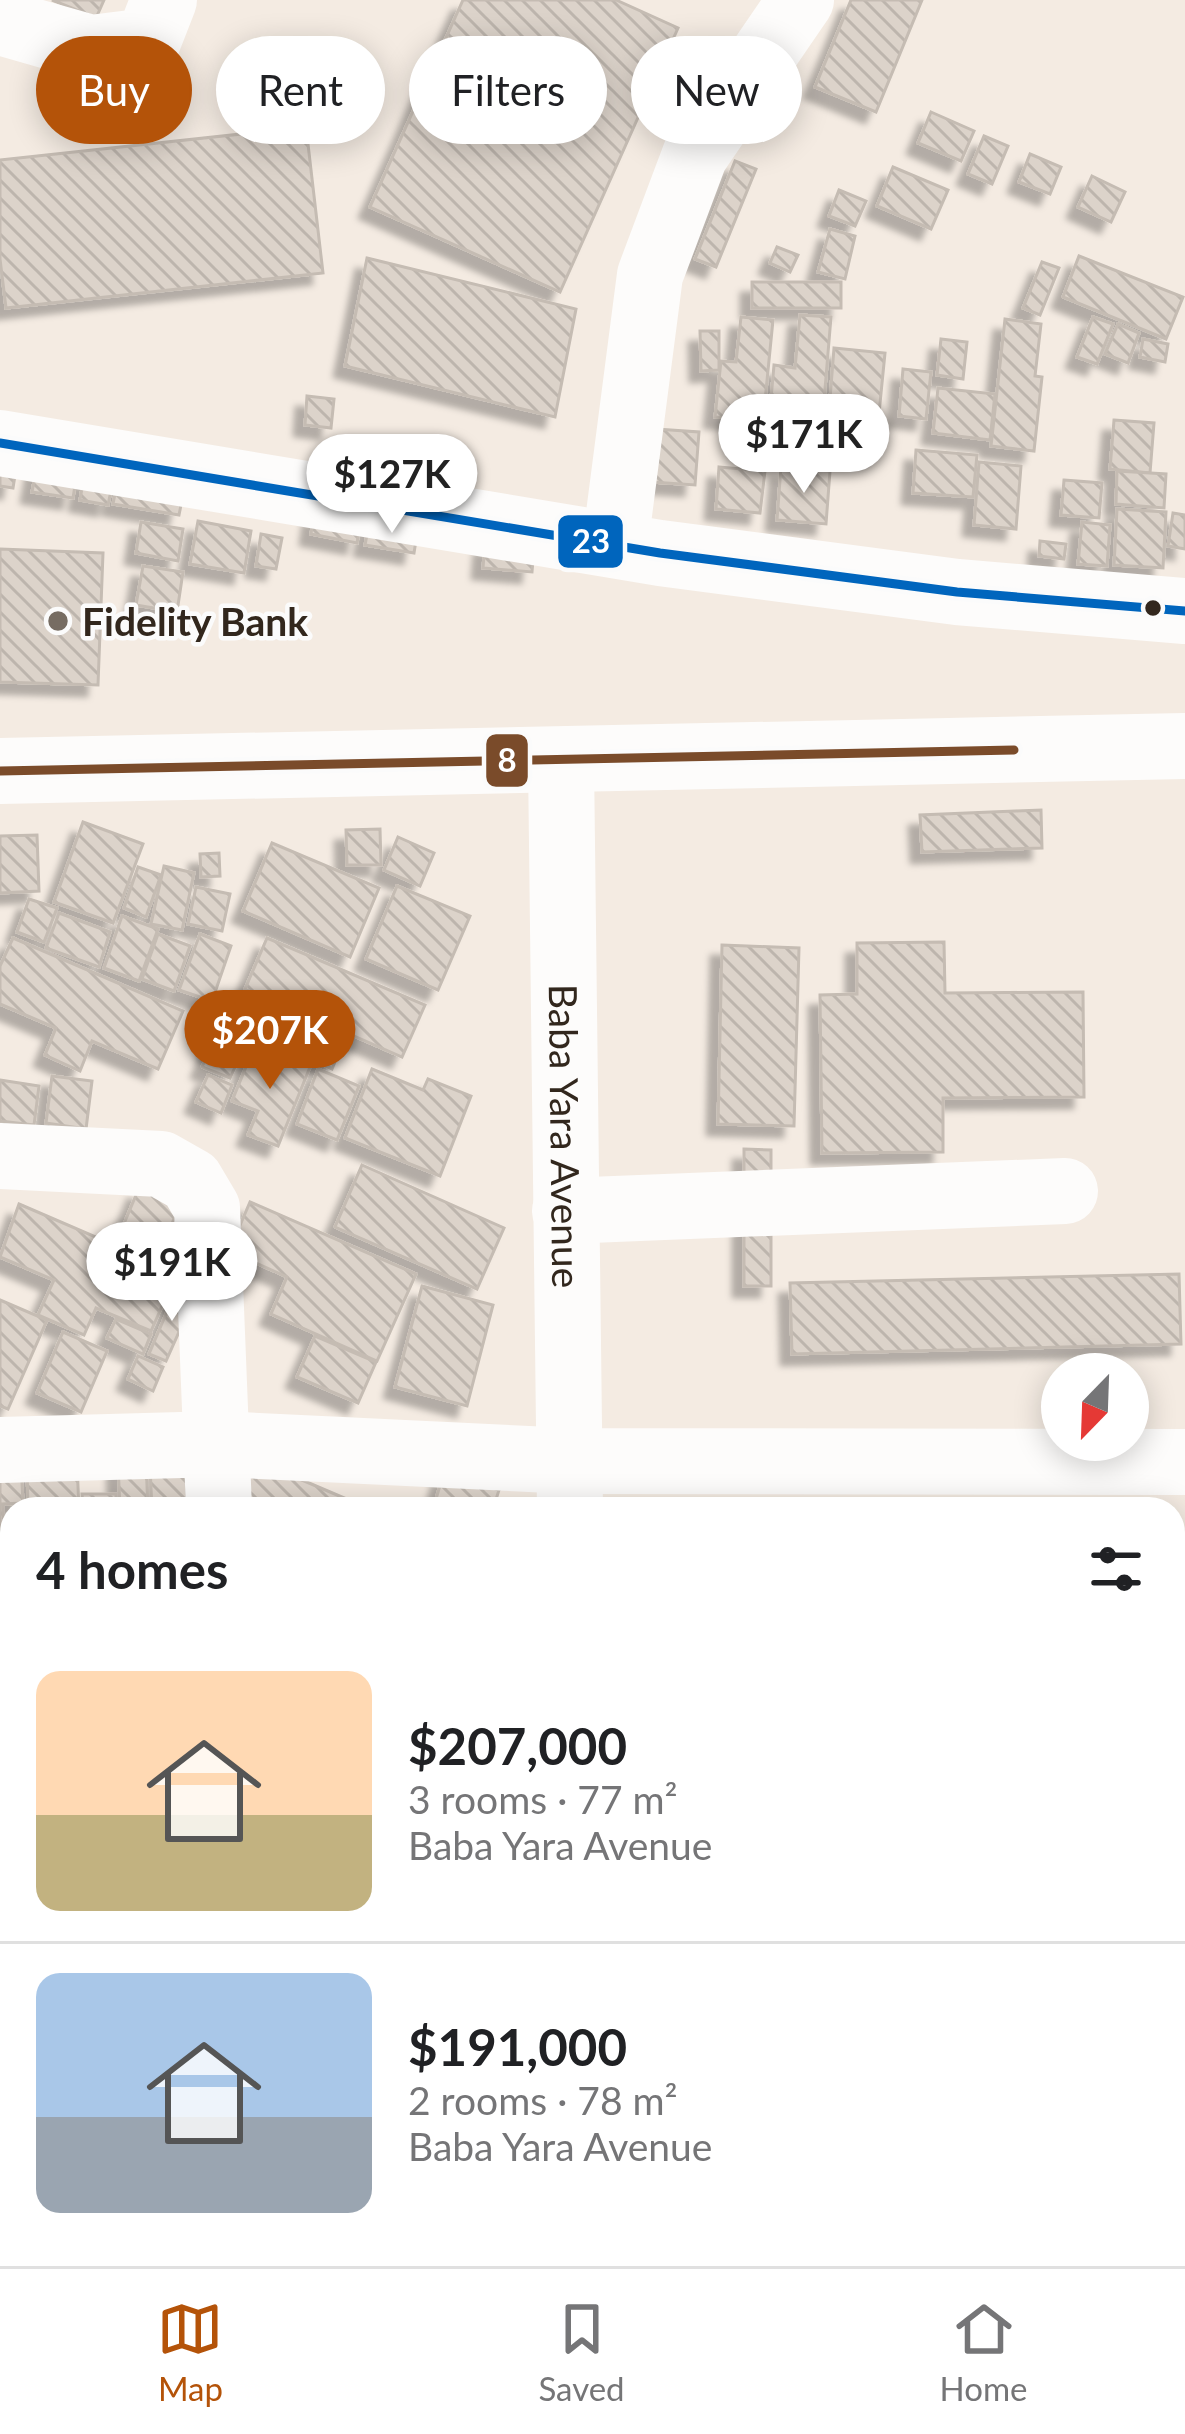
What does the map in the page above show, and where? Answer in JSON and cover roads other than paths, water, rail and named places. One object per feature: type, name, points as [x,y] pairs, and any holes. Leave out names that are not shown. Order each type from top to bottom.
[{"type":"street","points":[[0,22],[91,48],[148,41],[164,0]]},
{"type":"street","points":[[615,545],[650,275],[695,155],[801,0]]},
{"type":"street","points":[[0,443],[615,545],[957,592],[1185,611]]},
{"type":"street","points":[[0,772],[1185,746]]},
{"type":"street","name":"Baba Yara Avenue","points":[[561,761],[570,1485]]},
{"type":"street","points":[[0,1156],[161,1164],[191,1181],[207,1208],[219,1497]]},
{"type":"street","points":[[565,1211],[1065,1191]]},
{"type":"street","points":[[0,1450],[218,1444],[570,1485],[1185,1462]]},
{"type":"place","name":"Fidelity Bank","points":[[58,621]]}]
